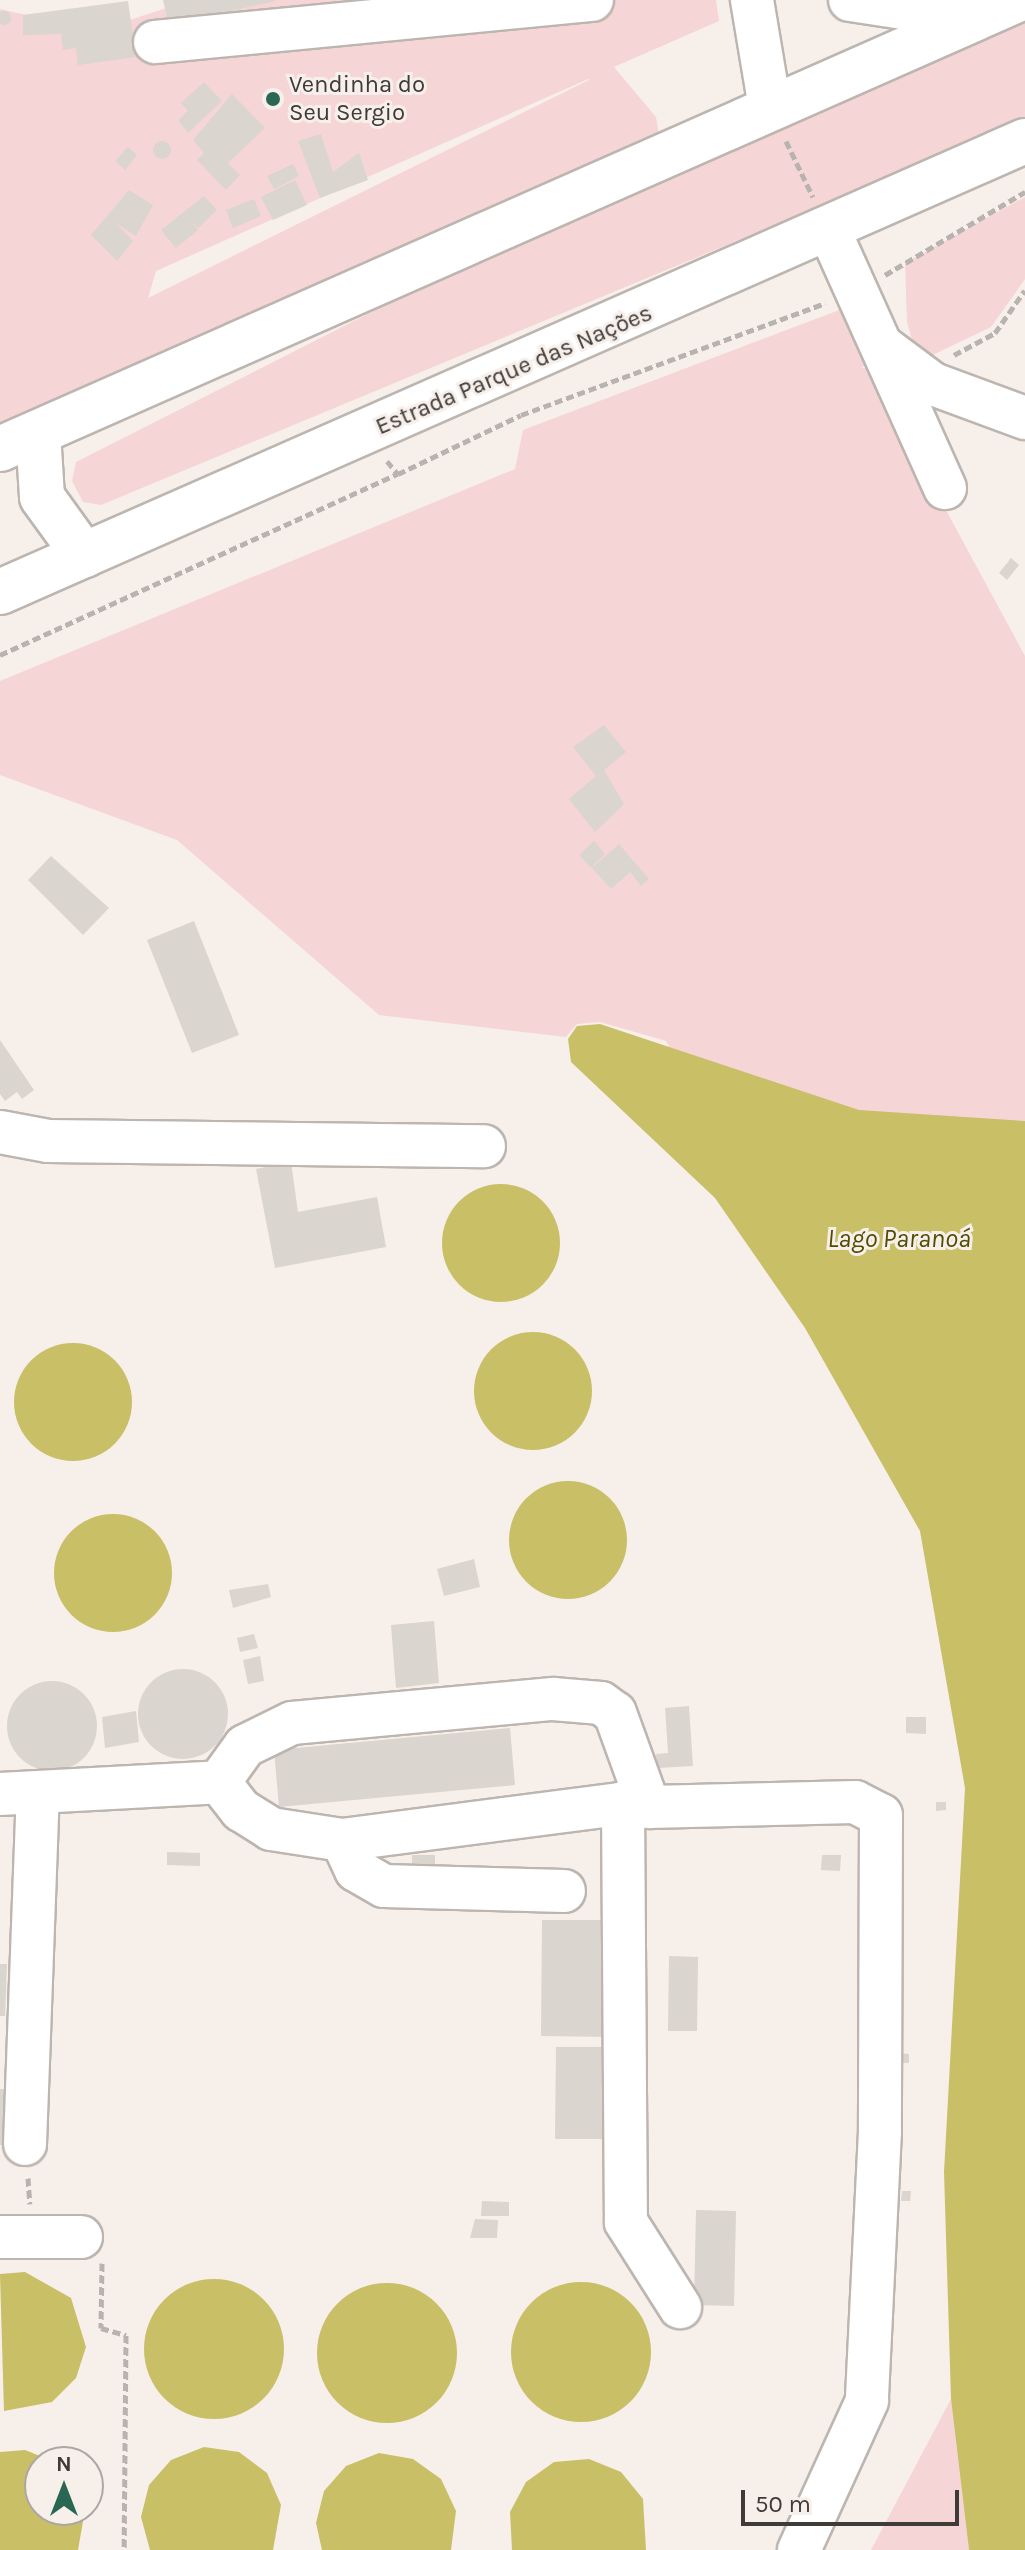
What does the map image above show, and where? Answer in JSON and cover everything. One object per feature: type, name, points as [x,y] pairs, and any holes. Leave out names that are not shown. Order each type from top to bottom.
[{"type":"highway","points":[[84,555],[42,497],[19,441],[1017,0]]},
{"type":"highway","name":"Estrada Parque das Nações","points":[[0,592],[366,434],[1025,141]]},
{"type":"lane","points":[[155,42],[592,0]]},
{"type":"lane","points":[[752,0],[770,108]]},
{"type":"lane","points":[[850,0],[894,4],[974,19]]},
{"type":"lane","points":[[829,230],[945,488]]},
{"type":"lane","points":[[878,343],[919,373],[1025,418]]},
{"type":"lane","points":[[0,1132],[32,1141],[484,1146]]},
{"type":"lane","points":[[219,1782],[245,1746],[292,1723],[553,1699],[601,1703],[615,1713],[625,1725],[633,1802],[626,2222],[680,2307]]},
{"type":"lane","points":[[25,2144],[19,1794],[219,1782]]},
{"type":"lane","points":[[219,1782],[241,1810],[271,1829],[342,1840],[633,1802],[658,1808],[855,1802],[881,1815],[885,1833],[867,2401],[799,2550]]},
{"type":"lane","points":[[342,1840],[356,1870],[384,1886],[564,1891]]},
{"type":"lane","points":[[0,2237],[81,2237]]},
{"type":"path","points":[[770,108],[829,230]]},
{"type":"path","points":[[0,655],[521,415],[856,292],[1025,192]]},
{"type":"path","points":[[919,373],[995,333],[1025,290]]},
{"type":"path","points":[[366,434],[398,474]]},
{"type":"path","points":[[25,2144],[31,2211],[43,2212]]},
{"type":"path","points":[[81,2237],[97,2236],[103,2250],[101,2328],[126,2335],[124,2550]]},
{"type":"shaded area","points":[[190,0],[716,0],[719,21],[614,67],[656,117],[659,135],[0,424],[0,9],[97,31]],"holes":[[[589,80],[148,298],[156,271]]]},
{"type":"shaded area","points":[[1025,21],[1025,121],[101,505],[83,502],[72,481],[76,462],[423,286]]},
{"type":"shaded area","points":[[1025,197],[1025,279],[991,327],[918,362],[907,322],[905,263]]},
{"type":"shaded area","points":[[850,306],[876,359],[861,368],[869,368],[1025,656],[1025,1600],[1008,1619],[666,1041],[600,1022],[577,1024],[566,1037],[379,1015],[177,840],[0,775],[0,681],[515,469],[523,430]]},
{"type":"shaded area","points":[[951,2399],[969,2550],[871,2550]]},
{"type":"water","name":"Lago Paranoá","points":[[600,1024],[859,1110],[1025,1121],[1025,2550],[969,2550],[951,2399],[944,2172],[965,1788],[920,1531],[805,1328],[715,1198],[571,1062],[568,1039],[577,1026]]},
{"type":"water","points":[[501,1184],[524,1188],[543,1201],[556,1220],[560,1243],[556,1266],[543,1285],[524,1298],[501,1302],[478,1298],[459,1285],[446,1266],[442,1243],[446,1220],[459,1201],[478,1188]]},
{"type":"water","points":[[533,1332],[556,1336],[575,1349],[588,1368],[592,1391],[588,1414],[575,1433],[556,1446],[533,1450],[510,1446],[491,1433],[478,1414],[474,1391],[478,1368],[491,1349],[510,1336]]},
{"type":"water","points":[[73,1343],[96,1347],[115,1360],[128,1379],[132,1402],[128,1425],[115,1444],[96,1457],[73,1461],[50,1457],[31,1444],[18,1425],[14,1402],[18,1379],[31,1360],[50,1347]]},
{"type":"water","points":[[568,1481],[591,1485],[610,1498],[623,1517],[627,1540],[623,1563],[610,1582],[591,1595],[568,1599],[545,1595],[526,1582],[513,1563],[509,1540],[513,1517],[526,1498],[545,1485]]},
{"type":"water","points":[[113,1514],[136,1518],[155,1531],[168,1550],[172,1573],[168,1596],[155,1615],[136,1628],[113,1632],[90,1628],[71,1615],[58,1596],[54,1573],[58,1550],[71,1531],[90,1518]]},
{"type":"water","points":[[25,2272],[71,2298],[86,2347],[76,2378],[52,2402],[4,2411],[0,2274]]},
{"type":"water","points":[[214,2279],[241,2284],[263,2300],[279,2322],[284,2349],[279,2376],[263,2398],[241,2414],[214,2419],[187,2414],[165,2398],[149,2376],[144,2349],[149,2322],[165,2300],[187,2284]]},
{"type":"water","points":[[581,2282],[608,2287],[630,2303],[646,2325],[651,2352],[646,2379],[630,2401],[608,2417],[581,2422],[554,2417],[532,2401],[516,2379],[511,2352],[516,2325],[532,2303],[554,2287]]},
{"type":"water","points":[[387,2283],[414,2288],[436,2304],[452,2326],[457,2353],[452,2380],[436,2402],[414,2418],[387,2423],[360,2418],[338,2402],[322,2380],[317,2353],[322,2326],[338,2304],[360,2288]]},
{"type":"water","points":[[204,2447],[239,2452],[267,2473],[281,2505],[273,2550],[150,2550],[141,2517],[149,2485],[171,2460]]},
{"type":"water","points":[[24,2450],[24,2526],[82,2526],[78,2550],[0,2550],[0,2452]]},
{"type":"water","points":[[379,2453],[413,2459],[441,2479],[456,2511],[451,2550],[322,2550],[316,2523],[324,2491],[346,2466]]},
{"type":"water","points":[[589,2459],[621,2472],[643,2499],[646,2550],[512,2550],[510,2512],[526,2482],[554,2462]]},
{"type":"building","points":[[163,0],[275,1],[214,15],[217,30],[173,42]]},
{"type":"building","points":[[128,1],[136,57],[78,65],[76,48],[63,50],[61,34],[23,35],[23,15]]},
{"type":"building","points":[[4,11],[11,18],[4,25],[-3,18]]},
{"type":"building","points":[[204,82],[222,101],[188,133],[178,120],[188,111],[181,103]]},
{"type":"building","points":[[232,94],[265,128],[228,163],[240,175],[226,190],[197,160],[204,153],[193,140]]},
{"type":"building","points":[[321,134],[333,172],[359,153],[368,180],[320,198],[298,141]]},
{"type":"building","points":[[162,141],[171,150],[162,159],[153,150]]},
{"type":"building","points":[[128,147],[137,155],[125,170],[115,161]]},
{"type":"building","points":[[293,164],[299,176],[274,189],[267,176]]},
{"type":"building","points":[[295,180],[307,205],[273,220],[261,197]]},
{"type":"building","points":[[129,190],[153,205],[136,236],[116,223],[133,241],[117,261],[91,235]]},
{"type":"building","points":[[204,196],[217,210],[198,228],[188,218],[198,230],[176,248],[161,230]]},
{"type":"building","points":[[254,199],[261,216],[233,228],[226,210]]},
{"type":"building","points":[[1011,558],[1019,565],[1007,580],[999,573]]},
{"type":"building","points":[[604,725],[626,752],[604,770],[624,804],[595,832],[569,799],[596,776],[573,747]]},
{"type":"building","points":[[594,841],[605,854],[591,868],[579,855]]},
{"type":"building","points":[[619,844],[649,879],[641,886],[630,872],[611,889],[592,868]]},
{"type":"building","points":[[51,856],[109,908],[83,935],[28,880]]},
{"type":"building","points":[[194,921],[239,1035],[192,1053],[147,940]]},
{"type":"building","points":[[0,1040],[34,1090],[22,1099],[17,1092],[5,1101],[0,1094]]},
{"type":"building","points":[[291,1162],[298,1212],[377,1197],[386,1247],[275,1268],[256,1169]]},
{"type":"building","points":[[474,1559],[480,1587],[444,1596],[437,1569]]},
{"type":"building","points":[[268,1584],[271,1597],[233,1608],[229,1590]]},
{"type":"building","points":[[434,1621],[439,1683],[396,1688],[391,1625]]},
{"type":"building","points":[[254,1634],[258,1648],[240,1652],[237,1638]]},
{"type":"building","points":[[260,1656],[264,1681],[248,1684],[243,1660]]},
{"type":"building","points":[[183,1669],[200,1672],[215,1682],[225,1697],[228,1714],[225,1731],[215,1746],[200,1756],[183,1759],[166,1756],[151,1746],[141,1731],[138,1714],[141,1697],[151,1682],[166,1672]]},
{"type":"building","points":[[52,1681],[69,1684],[84,1694],[94,1709],[97,1726],[94,1743],[84,1758],[69,1768],[52,1771],[35,1768],[20,1758],[10,1743],[7,1726],[10,1709],[20,1694],[35,1684]]},
{"type":"building","points":[[689,1706],[693,1766],[657,1768],[656,1754],[668,1753],[665,1708]]},
{"type":"building","points":[[136,1711],[139,1742],[105,1748],[102,1717]]},
{"type":"building","points":[[906,1717],[926,1717],[926,1734],[906,1733]]},
{"type":"building","points":[[510,1728],[515,1785],[279,1807],[274,1750]]},
{"type":"building","points":[[936,1802],[946,1802],[946,1810],[936,1811]]},
{"type":"building","points":[[167,1852],[200,1853],[200,1866],[167,1865]]},
{"type":"building","points":[[412,1855],[435,1855],[435,1870],[412,1869]]},
{"type":"building","points":[[822,1855],[841,1855],[840,1871],[821,1870]]},
{"type":"building","points":[[542,1920],[611,1920],[611,2037],[541,2036]]},
{"type":"building","points":[[669,1956],[698,1957],[697,2031],[668,2031]]},
{"type":"building","points":[[0,1964],[7,1964],[5,2016],[0,2016]]},
{"type":"building","points":[[556,2047],[609,2047],[608,2139],[555,2139]]},
{"type":"building","points":[[899,2053],[909,2054],[909,2063],[899,2063]]},
{"type":"building","points":[[0,2089],[13,2089],[13,2145],[0,2145]]},
{"type":"building","points":[[902,2191],[911,2191],[910,2201],[901,2201]]},
{"type":"building","points":[[482,2201],[509,2202],[509,2216],[481,2216]]},
{"type":"building","points":[[696,2210],[736,2211],[734,2306],[694,2305]]},
{"type":"building","points":[[475,2219],[498,2220],[497,2238],[470,2238]]},
{"type":"place","name":"Vendinha do Seu Sergio","points":[[273,99]]}]
